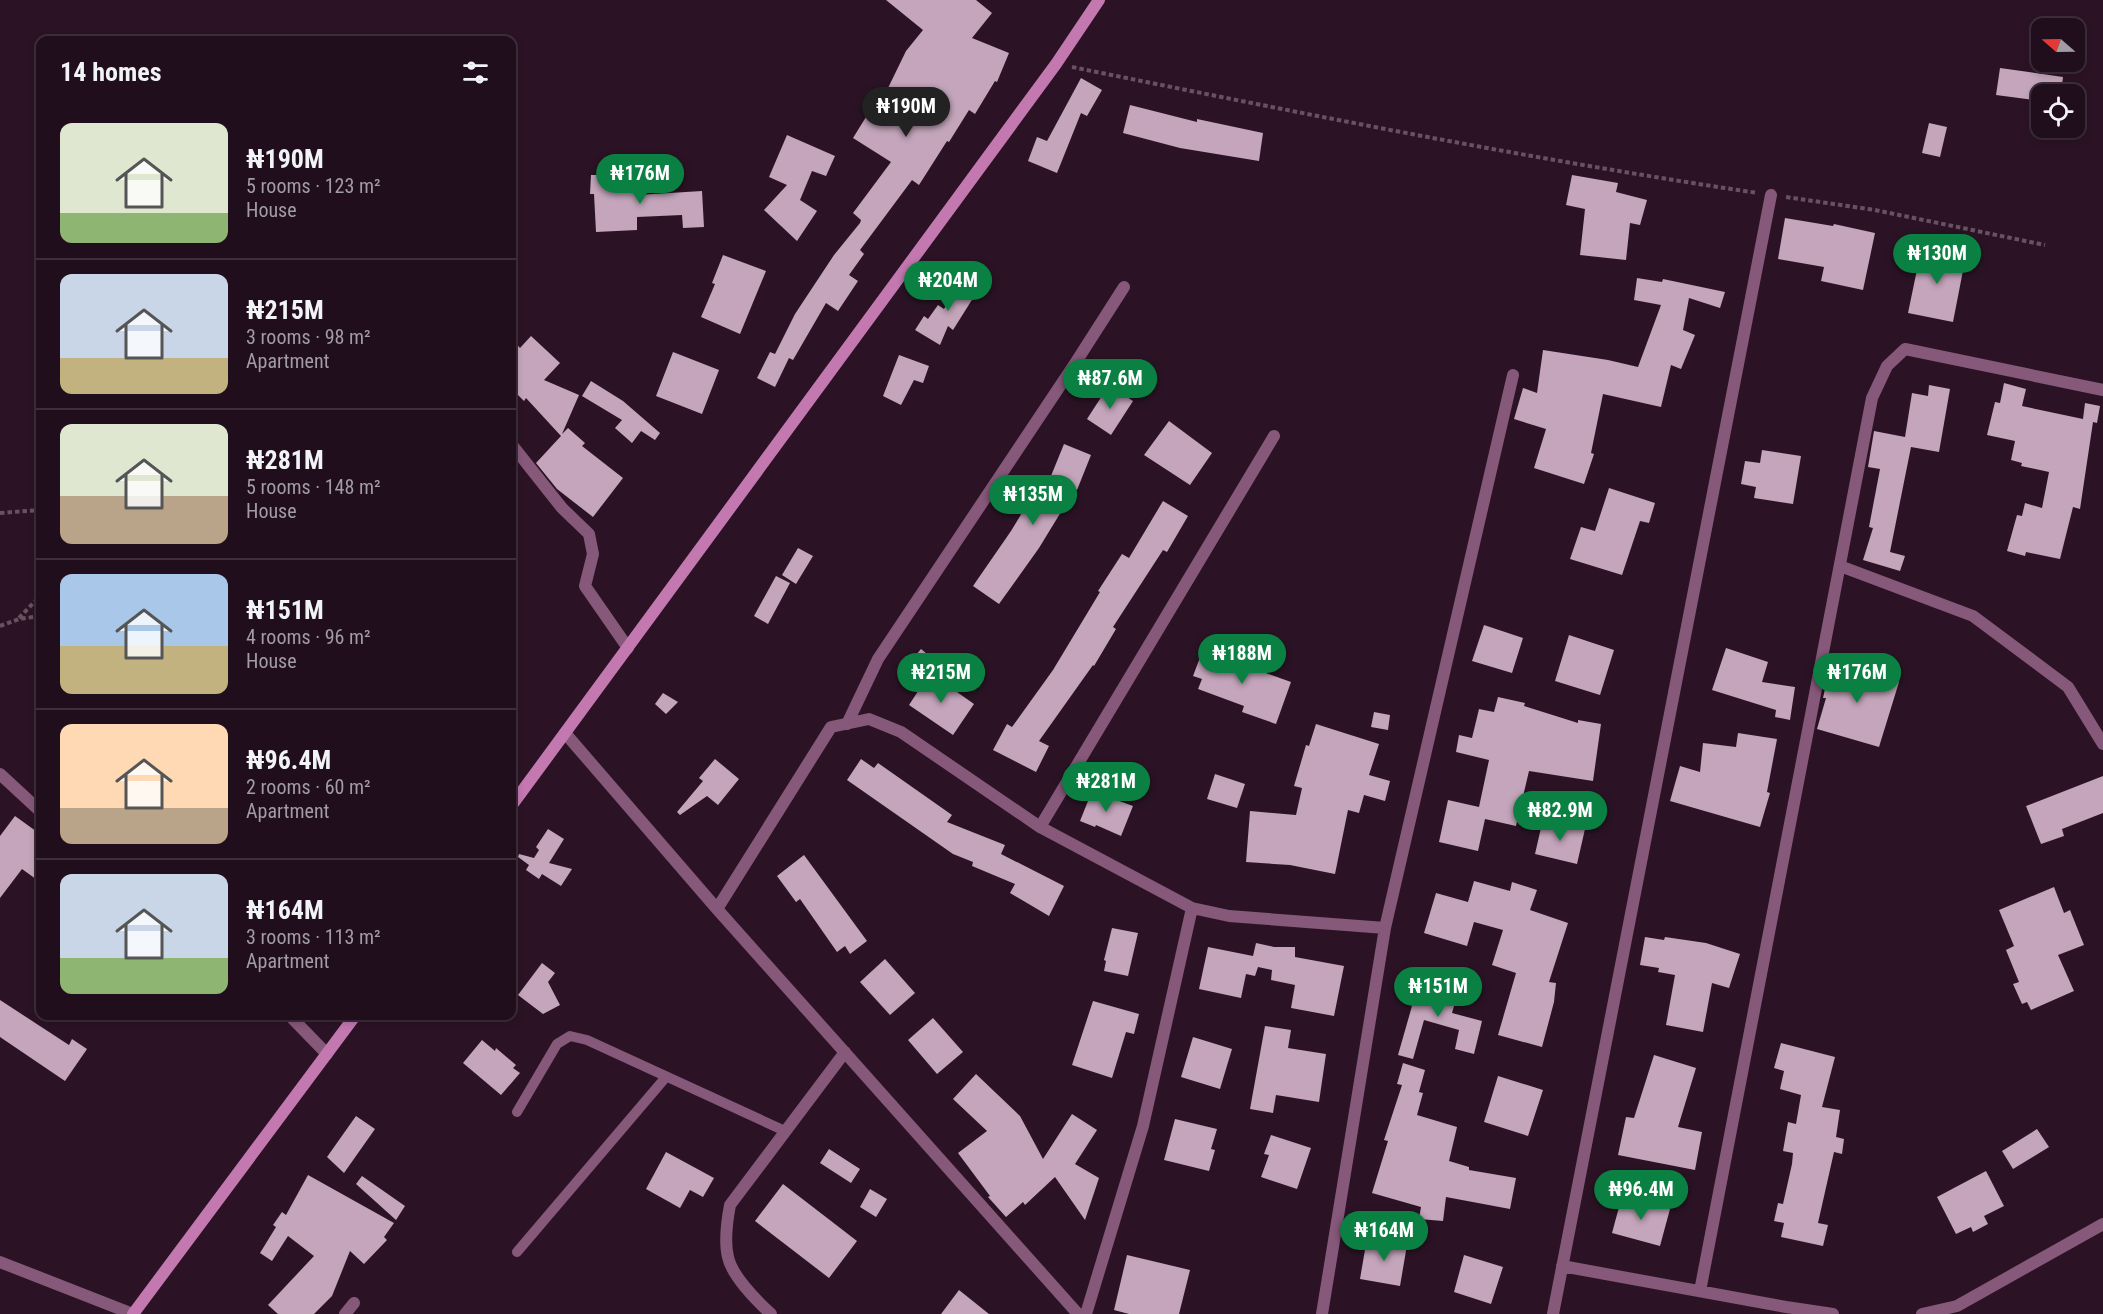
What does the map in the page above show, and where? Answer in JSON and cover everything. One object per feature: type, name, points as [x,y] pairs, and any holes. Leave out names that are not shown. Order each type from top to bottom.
[{"type":"main road","points":[[516,800],[1056,64],[1099,0]]},
{"type":"main road","points":[[133,1314],[353,1020]]},
{"type":"street","points":[[1553,1314],[1772,195]]},
{"type":"street","points":[[847,724],[878,659],[1124,286]]},
{"type":"street","points":[[1700,1291],[1872,398],[1887,366],[1905,349],[2103,390]]},
{"type":"street","points":[[1322,1314],[1385,928],[1513,375]]},
{"type":"street","points":[[1040,827],[1274,436]]},
{"type":"street","points":[[516,450],[562,508],[589,534],[592,554],[585,586],[628,648]]},
{"type":"street","points":[[1840,566],[1973,616],[2067,687],[2103,744]]},
{"type":"street","points":[[717,909],[831,727],[870,719],[901,732],[1040,827],[1192,908],[1229,916],[1385,928]]},
{"type":"street","points":[[565,733],[717,909],[1078,1314]]},
{"type":"street","points":[[0,774],[36,807]]},
{"type":"street","points":[[1086,1314],[1143,1126],[1192,908]]},
{"type":"street","points":[[294,1020],[327,1054]]},
{"type":"street","points":[[771,1314],[735,1272],[728,1258],[726,1225],[730,1205],[845,1052]]},
{"type":"street","points":[[1922,1314],[1957,1305],[2103,1224]]},
{"type":"street","points":[[0,1262],[133,1314]]},
{"type":"street","points":[[1562,1266],[1833,1314]]},
{"type":"street","points":[[345,1314],[354,1303]]},
{"type":"lane","points":[[517,1112],[557,1044],[570,1036],[587,1040],[785,1131]]},
{"type":"lane","points":[[517,1252],[666,1077]]},
{"type":"path","points":[[1056,64],[1282,110],[1593,168],[1875,210],[2045,245]]},
{"type":"path","points":[[0,513],[36,510]]},
{"type":"path","points":[[19,619],[36,600]]},
{"type":"path","points":[[0,626],[19,619],[36,617]]},
{"type":"building","points":[[886,0],[976,0],[992,13],[972,38],[1009,53],[997,82],[995,81],[975,114],[969,110],[919,185],[912,180],[860,250],[864,254],[849,275],[858,281],[838,311],[826,303],[793,360],[789,358],[775,387],[757,378],[770,352],[775,354],[795,314],[834,255],[860,223],[861,220],[853,213],[891,162],[853,138],[866,117],[872,121],[906,51],[923,30]]},
{"type":"building","points":[[2000,68],[2063,77],[2062,84],[2031,84],[2031,100],[1996,95]]},
{"type":"building","points":[[1081,78],[1102,90],[1087,116],[1081,113],[1057,173],[1028,161],[1037,137],[1047,141]]},
{"type":"building","points":[[1130,105],[1197,122],[1197,119],[1263,133],[1259,161],[1180,148],[1123,133]]},
{"type":"building","points":[[1929,123],[1947,127],[1940,157],[1922,153]]},
{"type":"building","points":[[787,135],[835,156],[826,176],[812,171],[800,200],[817,211],[797,241],[764,210],[787,185],[769,177]]},
{"type":"building","points":[[591,175],[607,175],[607,180],[635,178],[637,195],[702,191],[704,227],[683,228],[682,215],[637,217],[637,230],[596,232],[594,194],[590,194]]},
{"type":"building","points":[[1572,175],[1618,183],[1616,192],[1647,200],[1640,225],[1630,223],[1626,260],[1580,255],[1585,209],[1566,205]]},
{"type":"building","points":[[1785,218],[1833,226],[1834,224],[1875,233],[1863,290],[1821,281],[1824,267],[1778,259]]},
{"type":"building","points":[[1926,247],[1966,255],[1953,322],[1908,313],[1919,260],[1923,261]]},
{"type":"building","points":[[723,255],[766,271],[740,334],[701,317],[715,284],[712,283]]},
{"type":"building","points":[[962,277],[980,287],[953,330],[948,326],[940,345],[915,330],[924,316],[928,319],[938,305],[944,309]]},
{"type":"building","points":[[1637,278],[1662,282],[1663,279],[1725,292],[1720,308],[1689,298],[1683,330],[1695,335],[1681,369],[1671,365],[1661,407],[1603,394],[1591,453],[1594,454],[1584,484],[1534,468],[1546,429],[1514,419],[1523,388],[1537,393],[1543,350],[1638,367],[1661,305],[1634,300]]},
{"type":"building","points":[[531,336],[560,363],[544,380],[579,395],[562,434],[568,428],[585,443],[582,446],[623,478],[593,517],[557,489],[536,463],[561,436],[526,398],[524,401],[516,393],[516,344],[520,348]]},
{"type":"building","points":[[673,352],[719,370],[702,414],[656,396]]},
{"type":"building","points":[[899,355],[929,366],[923,383],[914,380],[901,405],[883,396]]},
{"type":"building","points":[[591,381],[623,401],[660,433],[655,440],[641,431],[632,443],[615,428],[622,420],[582,396]]},
{"type":"building","points":[[2004,383],[2026,389],[2022,406],[2083,419],[2085,403],[2100,406],[2097,423],[2093,422],[2080,509],[2073,507],[2060,559],[2026,552],[2025,556],[2007,551],[2017,515],[2022,516],[2025,503],[2042,508],[2049,472],[2021,466],[2022,463],[2011,460],[2015,441],[1987,435],[1995,402],[2000,403]]},
{"type":"building","points":[[1109,385],[1133,401],[1111,435],[1087,419]]},
{"type":"building","points":[[1929,385],[1950,389],[1939,452],[1911,447],[1890,552],[1905,556],[1900,571],[1863,560],[1873,528],[1869,527],[1880,469],[1868,467],[1874,431],[1905,437],[1912,393],[1928,396]]},
{"type":"building","points":[[1169,421],[1212,453],[1190,485],[1144,455]]},
{"type":"building","points":[[1064,444],[1091,455],[1077,490],[1075,489],[1039,548],[999,604],[973,586],[1034,493],[1042,498]]},
{"type":"building","points":[[1762,450],[1801,456],[1793,504],[1754,498],[1756,487],[1741,484],[1745,461],[1760,463]]},
{"type":"building","points":[[1609,488],[1655,503],[1649,523],[1640,521],[1622,575],[1570,559],[1581,527],[1595,531]]},
{"type":"building","points":[[1163,501],[1188,516],[1167,552],[1163,550],[1113,627],[1116,629],[1094,666],[1039,741],[1049,746],[1036,772],[993,750],[1007,724],[1012,727],[1053,670],[1122,554],[1129,558]]},
{"type":"building","points":[[798,548],[813,556],[796,584],[782,575]]},
{"type":"building","points":[[776,576],[790,583],[768,624],[754,616]]},
{"type":"building","points":[[1484,625],[1523,638],[1512,673],[1472,661]]},
{"type":"building","points":[[1569,635],[1614,650],[1600,695],[1555,681]]},
{"type":"building","points":[[1213,647],[1245,659],[1243,665],[1291,682],[1276,724],[1242,712],[1244,706],[1198,689],[1202,679],[1193,676],[1201,655],[1209,657]]},
{"type":"building","points":[[1726,648],[1768,662],[1762,682],[1795,687],[1790,720],[1775,717],[1776,710],[1712,690]]},
{"type":"building","points":[[921,649],[933,659],[922,673],[910,662]]},
{"type":"building","points":[[1831,662],[1899,682],[1879,747],[1817,729],[1826,698],[1823,698]]},
{"type":"building","points":[[930,673],[974,704],[953,735],[909,705]]},
{"type":"building","points":[[663,693],[678,702],[666,714],[655,704]]},
{"type":"building","points":[[1498,697],[1525,703],[1524,706],[1578,723],[1578,720],[1601,724],[1593,781],[1529,771],[1516,826],[1485,819],[1478,851],[1439,842],[1448,800],[1479,807],[1489,760],[1456,752],[1459,735],[1472,738],[1479,709],[1494,712]]},
{"type":"building","points":[[1374,712],[1390,715],[1388,730],[1371,727]]},
{"type":"building","points":[[1316,724],[1379,744],[1369,775],[1390,781],[1385,801],[1364,795],[1359,813],[1348,810],[1335,874],[1290,865],[1246,862],[1250,811],[1296,815],[1302,788],[1294,786],[1306,745],[1309,746]]},
{"type":"building","points":[[1738,733],[1777,739],[1767,792],[1770,793],[1760,827],[1670,801],[1680,766],[1700,772],[1703,743],[1736,747]]},
{"type":"building","points":[[715,759],[739,779],[718,805],[707,796],[680,815],[677,812],[703,781],[699,778]]},
{"type":"building","points":[[861,759],[874,768],[878,763],[952,815],[947,822],[1005,845],[1001,854],[1064,886],[1049,916],[1010,893],[1015,884],[972,866],[973,862],[953,854],[847,780]]},
{"type":"building","points":[[1215,774],[1245,784],[1237,808],[1207,799]]},
{"type":"building","points":[[2103,776],[2103,813],[2062,829],[2064,836],[2041,844],[2026,806]]},
{"type":"building","points":[[1092,791],[1133,806],[1121,836],[1080,821]]},
{"type":"building","points":[[15,816],[36,831],[36,879],[22,869],[0,898],[0,836]]},
{"type":"building","points":[[1543,819],[1585,829],[1577,864],[1535,854]]},
{"type":"building","points":[[548,829],[564,839],[549,863],[572,869],[561,886],[542,874],[539,879],[526,870],[529,865],[518,857],[519,854],[534,858],[539,850],[536,847]]},
{"type":"building","points":[[804,855],[867,941],[850,954],[845,946],[837,952],[800,899],[796,902],[777,876]]},
{"type":"building","points":[[1474,881],[1510,891],[1512,882],[1537,890],[1530,910],[1568,923],[1549,982],[1556,983],[1554,1002],[1542,1047],[1498,1035],[1516,973],[1492,965],[1503,930],[1474,922],[1467,946],[1424,933],[1436,893],[1468,902]]},
{"type":"building","points":[[2054,887],[2064,913],[2070,910],[2084,945],[2058,955],[2074,991],[2031,1010],[2027,1002],[2022,1004],[2013,984],[2019,982],[2006,950],[2014,946],[1999,910]]},
{"type":"building","points":[[1112,928],[1138,933],[1128,976],[1104,971],[1106,961],[1104,960]]},
{"type":"building","points":[[1645,937],[1664,940],[1665,937],[1706,943],[1740,954],[1729,988],[1712,983],[1703,1032],[1666,1025],[1675,975],[1658,972],[1659,968],[1640,965]]},
{"type":"building","points":[[1256,943],[1274,947],[1295,947],[1295,957],[1344,966],[1334,1016],[1291,1008],[1295,985],[1271,980],[1272,970],[1258,967],[1255,976],[1246,974],[1241,998],[1199,989],[1208,947],[1253,956]]},
{"type":"building","points":[[885,959],[915,993],[890,1015],[860,982]]},
{"type":"building","points":[[542,963],[555,973],[548,982],[560,1005],[543,1014],[518,995]]},
{"type":"building","points":[[1420,978],[1459,989],[1452,1013],[1482,1021],[1474,1054],[1455,1049],[1459,1030],[1424,1020],[1413,1059],[1398,1055]]},
{"type":"building","points":[[0,1000],[69,1045],[72,1039],[87,1049],[65,1081],[0,1037]]},
{"type":"building","points":[[1093,1001],[1139,1014],[1134,1034],[1126,1032],[1112,1078],[1072,1065]]},
{"type":"building","points":[[933,1018],[963,1052],[937,1074],[908,1040]]},
{"type":"building","points":[[1265,1026],[1291,1030],[1288,1048],[1326,1054],[1319,1102],[1276,1095],[1273,1113],[1250,1109]]},
{"type":"building","points":[[1193,1037],[1232,1049],[1220,1089],[1181,1077]]},
{"type":"building","points":[[482,1040],[495,1051],[496,1048],[516,1065],[513,1068],[520,1073],[501,1095],[463,1063]]},
{"type":"building","points":[[1781,1043],[1835,1057],[1822,1107],[1840,1110],[1836,1137],[1844,1139],[1842,1154],[1834,1152],[1818,1223],[1828,1225],[1823,1246],[1781,1237],[1784,1223],[1774,1221],[1778,1203],[1783,1204],[1792,1164],[1793,1153],[1783,1151],[1788,1122],[1796,1124],[1801,1095],[1780,1089],[1784,1071],[1774,1068]]},
{"type":"building","points":[[1654,1055],[1696,1068],[1678,1127],[1702,1132],[1695,1170],[1618,1155],[1626,1117],[1634,1118]]},
{"type":"building","points":[[1403,1063],[1425,1070],[1419,1092],[1423,1093],[1417,1115],[1457,1127],[1449,1161],[1469,1167],[1469,1170],[1516,1178],[1510,1209],[1446,1197],[1443,1221],[1419,1219],[1421,1207],[1372,1193],[1388,1141],[1384,1140],[1402,1085],[1397,1084]]},
{"type":"building","points":[[976,1074],[1020,1116],[1043,1159],[1072,1114],[1097,1130],[1075,1164],[1099,1178],[1085,1220],[1055,1177],[1025,1205],[1023,1202],[1006,1217],[988,1197],[990,1196],[958,1153],[987,1131],[953,1099]]},
{"type":"building","points":[[1498,1076],[1543,1090],[1528,1136],[1484,1122]]},
{"type":"building","points":[[356,1116],[375,1129],[344,1173],[327,1157]]},
{"type":"building","points":[[1175,1119],[1217,1129],[1211,1149],[1215,1150],[1209,1171],[1164,1160]]},
{"type":"building","points":[[2037,1129],[2049,1147],[2013,1169],[2002,1151]]},
{"type":"building","points":[[1271,1135],[1311,1148],[1297,1189],[1261,1177],[1269,1155],[1264,1154]]},
{"type":"building","points":[[829,1149],[860,1169],[851,1183],[820,1163]]},
{"type":"building","points":[[666,1152],[714,1178],[703,1197],[690,1190],[680,1208],[646,1189]]},
{"type":"building","points":[[1986,1171],[2004,1206],[1984,1216],[1988,1224],[1973,1232],[1971,1227],[1956,1234],[1937,1197]]},
{"type":"building","points":[[308,1175],[394,1223],[384,1237],[387,1240],[364,1264],[350,1251],[332,1296],[314,1314],[278,1314],[268,1305],[314,1256],[288,1236],[272,1261],[260,1253],[276,1227],[273,1225],[282,1212],[286,1215]]},
{"type":"building","points":[[362,1176],[405,1206],[396,1220],[356,1184]]},
{"type":"building","points":[[783,1184],[857,1241],[829,1278],[755,1221]]},
{"type":"building","points":[[870,1189],[887,1199],[876,1217],[860,1207]]},
{"type":"building","points":[[1622,1196],[1670,1209],[1660,1246],[1612,1233]]},
{"type":"building","points":[[1367,1238],[1407,1245],[1400,1286],[1360,1279]]},
{"type":"building","points":[[1127,1255],[1190,1270],[1179,1314],[1129,1314],[1114,1310]]},
{"type":"building","points":[[1464,1255],[1503,1267],[1491,1304],[1454,1292]]},
{"type":"building","points":[[959,1290],[989,1314],[941,1314]]}]
